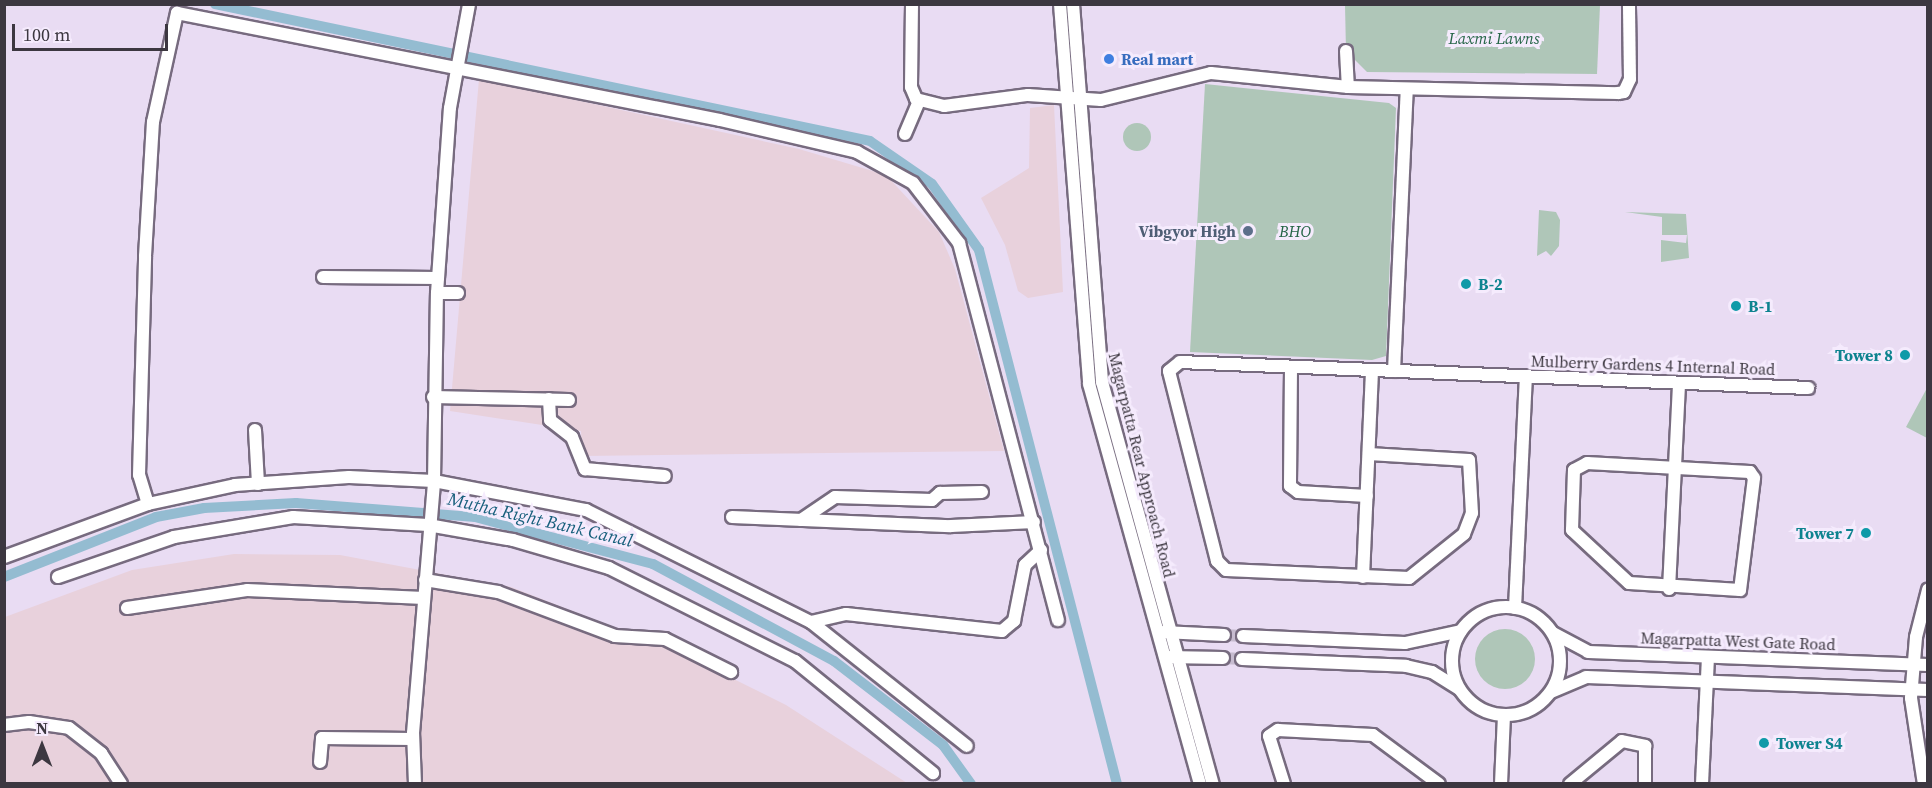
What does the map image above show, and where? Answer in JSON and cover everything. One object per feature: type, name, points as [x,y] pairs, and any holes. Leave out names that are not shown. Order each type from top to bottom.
[{"type":"street","points":[[415,783],[412,739],[428,522],[433,486],[433,397],[438,278],[455,65],[469,4]]},
{"type":"street","points":[[905,134],[919,101],[909,71],[912,4]]},
{"type":"street","name":"Magarpatta Rear Approach Road","points":[[1060,4],[1070,96],[1083,345],[1162,632],[1175,657],[1213,783]]},
{"type":"street","name":"Magarpatta Rear Approach Road","points":[[1070,96],[1073,4]]},
{"type":"street","points":[[919,101],[944,106],[1070,96],[1125,97],[1177,78],[1212,73],[1348,87],[1407,90],[1624,92],[1630,79],[1629,4]]},
{"type":"street","points":[[148,504],[139,475],[145,256],[153,122],[177,13],[455,65],[857,152],[913,183],[959,243],[1058,620]]},
{"type":"street","points":[[1346,51],[1348,87]]},
{"type":"street","points":[[1394,371],[1407,90]]},
{"type":"street","points":[[323,277],[438,278]]},
{"type":"street","points":[[437,293],[458,293]]},
{"type":"street","name":"Mulberry Gardens 4 Internal Road","points":[[1363,577],[1235,572],[1217,561],[1169,371],[1180,362],[1808,388]]},
{"type":"street","points":[[1291,368],[1290,486],[1298,492],[1367,496]]},
{"type":"street","points":[[1369,454],[1465,457],[1471,466],[1472,513],[1464,534],[1419,573],[1400,579],[1363,577],[1372,371]]},
{"type":"street","points":[[1243,636],[1405,643],[1433,641],[1461,631],[1485,611],[1515,608],[1521,376]]},
{"type":"street","points":[[1669,589],[1679,383]]},
{"type":"street","points":[[433,397],[569,400]]},
{"type":"street","points":[[549,399],[550,420],[572,437],[585,469],[665,476]]},
{"type":"street","points":[[255,430],[258,484]]},
{"type":"street","points":[[1579,465],[1745,469],[1754,478],[1744,584],[1734,593],[1669,589],[1629,583],[1578,537],[1571,520],[1579,465]]},
{"type":"street","points":[[4,557],[148,504],[258,484],[349,477],[433,486],[586,510],[811,622],[967,746]]},
{"type":"street","points":[[800,521],[835,497],[932,500],[940,493],[982,492]]},
{"type":"street","points":[[58,577],[174,537],[292,517],[428,522],[513,540],[609,568],[700,610],[795,661],[933,773]]},
{"type":"street","points":[[732,517],[951,526],[1034,522]]},
{"type":"street","points":[[811,622],[846,614],[1002,631],[1014,621],[1025,565],[1041,549]]},
{"type":"street","points":[[425,580],[498,592],[615,636],[665,639],[731,672]]},
{"type":"street","points":[[127,608],[247,590],[424,598]]},
{"type":"street","points":[[1924,783],[1911,689],[1912,664],[1928,590]]},
{"type":"street","name":"Magarpatta West Gate Road","points":[[1515,608],[1543,621],[1552,633],[1588,652],[1928,665]]},
{"type":"street","points":[[1459,689],[1451,660],[1461,631]]},
{"type":"street","points":[[1162,632],[1224,635]]},
{"type":"street","name":"Magarpatta Rear Approach Road","points":[[1162,632],[1162,657],[1200,783]]},
{"type":"street","points":[[1551,692],[1560,663],[1552,633]]},
{"type":"street","points":[[1162,657],[1223,658]]},
{"type":"street","points":[[1702,783],[1708,657]]},
{"type":"street","points":[[1242,659],[1406,666],[1432,672],[1459,689],[1482,710],[1504,716],[1527,711],[1551,692],[1586,677],[1928,690]]},
{"type":"street","points":[[1501,783],[1504,716]]},
{"type":"street","points":[[4,725],[29,722],[69,728],[101,753],[120,783]]},
{"type":"street","points":[[1284,783],[1269,736],[1278,730],[1373,735],[1439,783]]},
{"type":"street","points":[[320,762],[322,738],[412,739]]},
{"type":"street","points":[[1570,783],[1622,741],[1645,746],[1645,783]]},
{"type":"shaded area","points":[[479,79],[799,149],[886,175],[939,232],[955,269],[1004,451],[582,456],[581,431],[450,411]]},
{"type":"shaded area","points":[[1054,105],[1063,292],[1028,298],[1018,291],[1005,245],[981,198],[1029,168],[1030,108]]},
{"type":"shaded area","points":[[234,554],[340,555],[511,587],[687,656],[786,705],[907,783],[5,784],[5,617],[132,570]]},
{"type":"green space","name":"Laxmi Lawns","points":[[1345,5],[1600,5],[1597,74],[1367,72],[1346,51]]},
{"type":"green space","name":"BHO","points":[[1205,84],[1389,103],[1396,108],[1386,356],[1372,360],[1190,352]]},
{"type":"green space","points":[[1137,123],[1147,127],[1151,137],[1147,147],[1137,151],[1127,147],[1123,137],[1127,127]]},
{"type":"green space","points":[[1539,210],[1556,212],[1560,220],[1559,246],[1551,256],[1546,251],[1537,256]]},
{"type":"green space","points":[[1625,212],[1686,214],[1689,258],[1661,262],[1661,240],[1686,243],[1687,235],[1662,235],[1662,217]]},
{"type":"green space","points":[[1927,388],[1927,438],[1906,427]]},
{"type":"green space","points":[[1499,629],[1511,629],[1522,634],[1530,642],[1535,659],[1533,671],[1522,684],[1511,689],[1499,689],[1488,684],[1480,676],[1475,665],[1475,653],[1480,642],[1488,634]]},
{"type":"waterway","points":[[215,4],[870,141],[932,184],[979,250],[1117,784]]},
{"type":"waterway","name":"Mutha Right Bank Canal","points":[[4,577],[156,517],[204,508],[296,503],[475,517],[653,564],[834,661],[943,745],[971,784]]},
{"type":"tunnel","points":[[1224,635],[1243,636]]},
{"type":"tunnel","points":[[1223,658],[1242,659]]},
{"type":"place","name":"Real mart","points":[[1109,59]]},
{"type":"place","name":"Vibgyor High","points":[[1248,231]]},
{"type":"place","name":"B-2","points":[[1466,284]]},
{"type":"place","name":"B-1","points":[[1736,306]]},
{"type":"place","name":"Tower 8","points":[[1905,355]]},
{"type":"place","name":"Tower 7","points":[[1866,533]]},
{"type":"place","name":"Tower S4","points":[[1764,743]]}]
